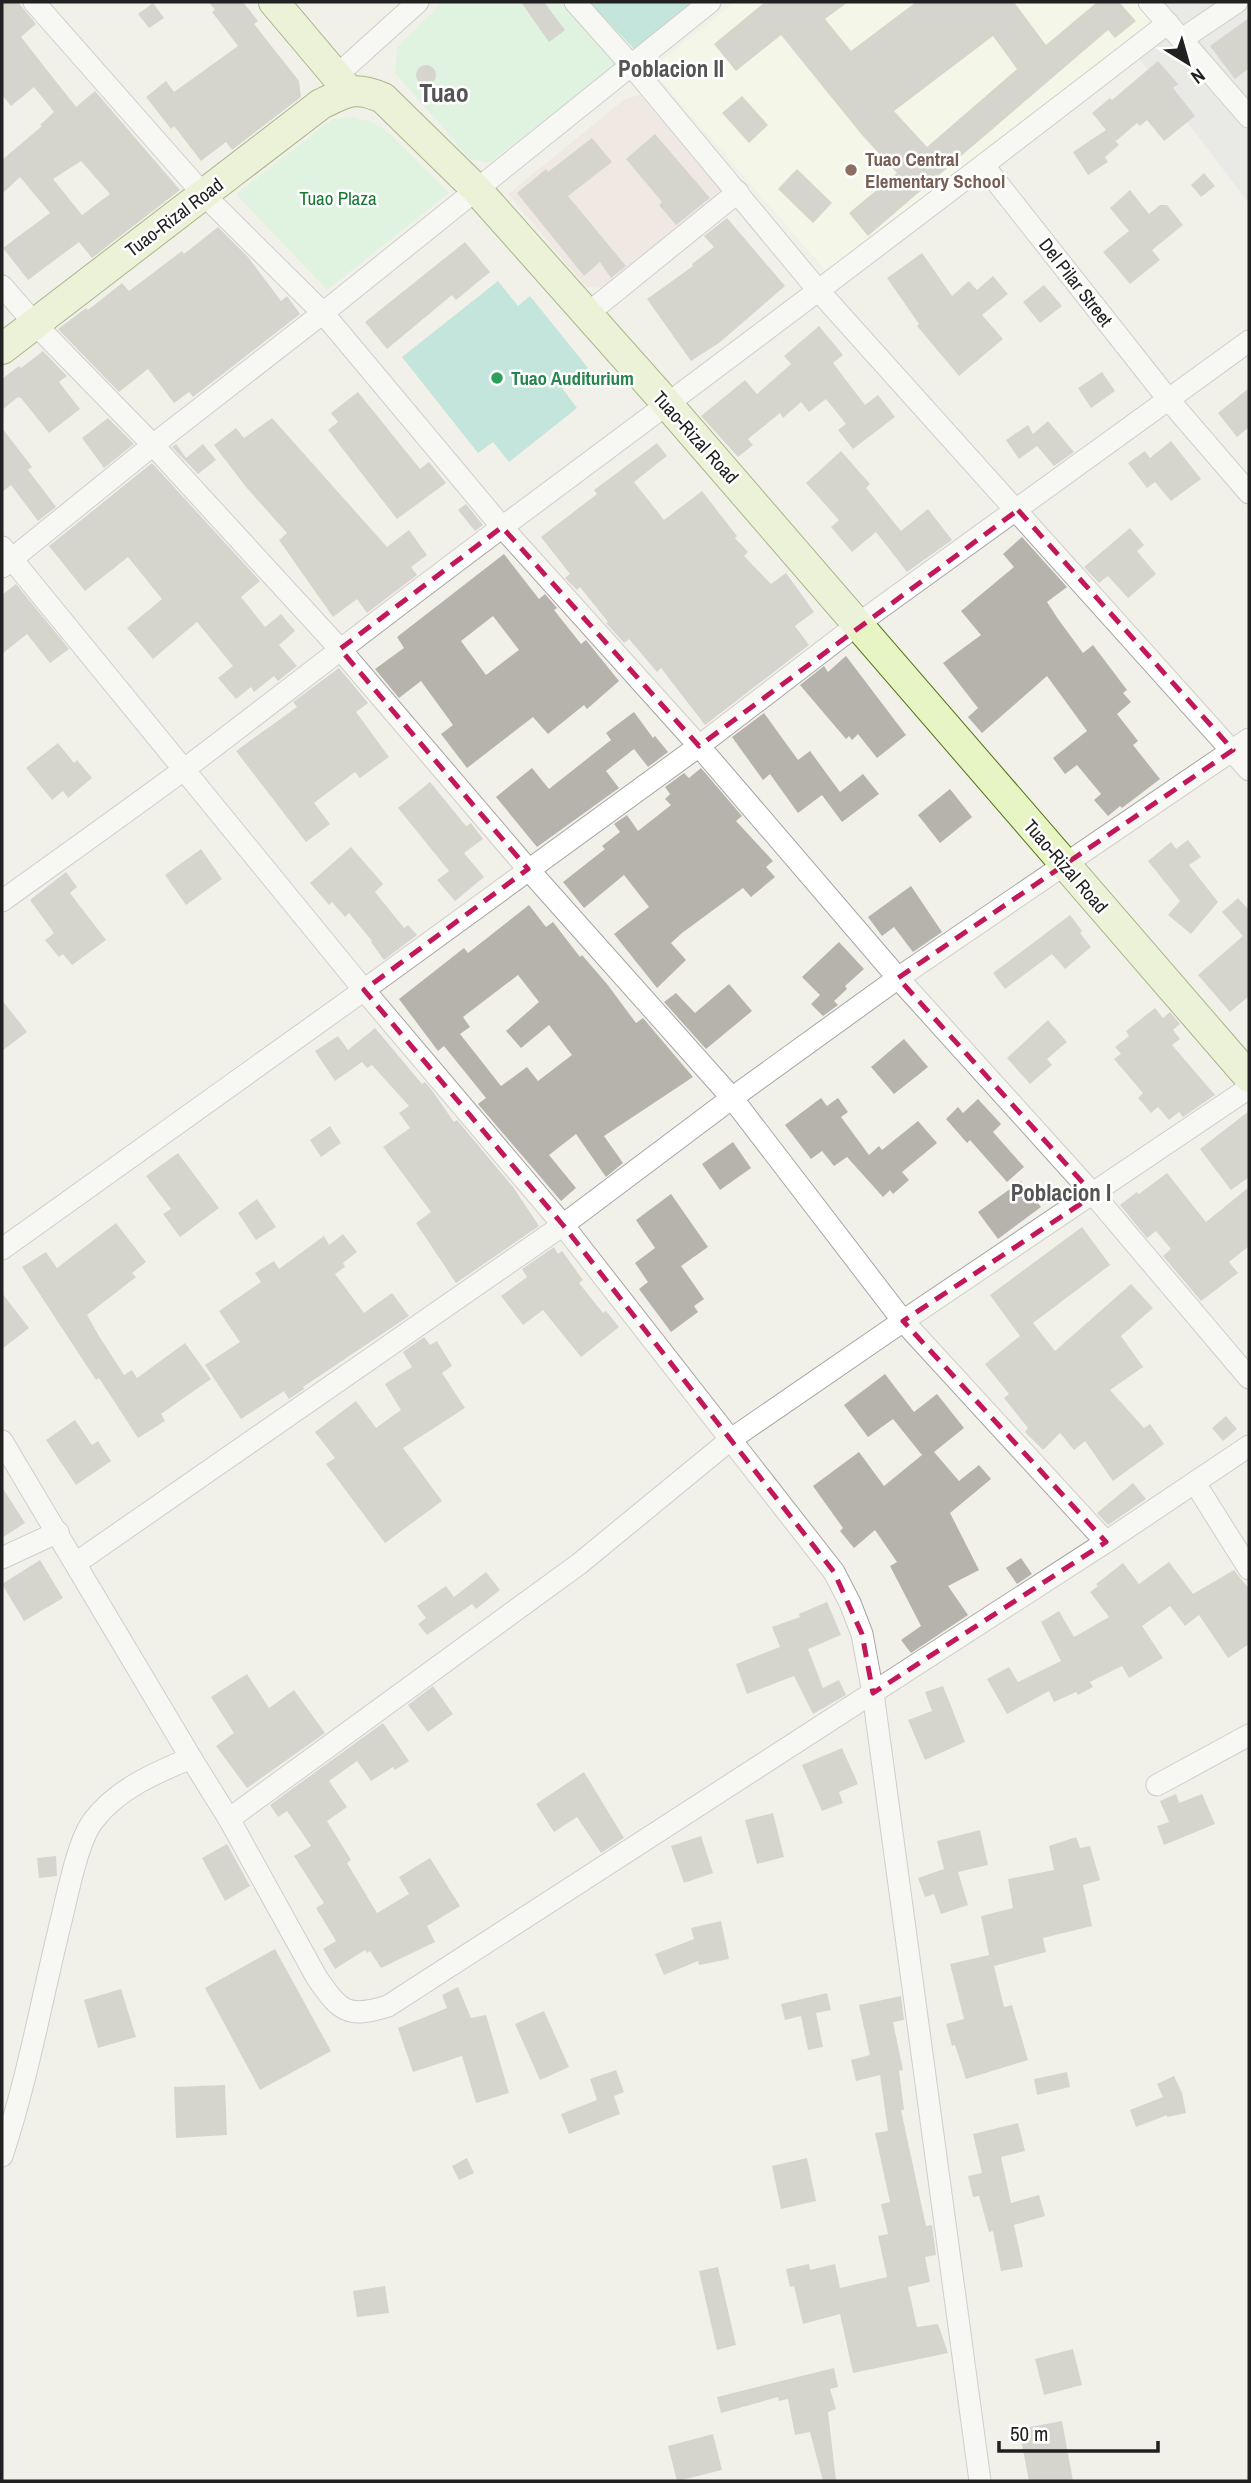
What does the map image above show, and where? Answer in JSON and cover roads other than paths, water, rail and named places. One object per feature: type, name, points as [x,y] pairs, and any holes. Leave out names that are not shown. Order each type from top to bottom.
[{"type":"main road","points":[[274,2],[343,84]]},
{"type":"main road","name":"Tuao-Rizal Road","points":[[2,349],[204,195],[343,84],[364,89],[383,98],[477,190],[668,405],[1249,1077]]},
{"type":"street","points":[[34,2],[204,195],[323,313],[502,527],[699,746],[898,978],[1094,1195],[1249,1378]]},
{"type":"street","points":[[343,84],[418,2]]},
{"type":"street","points":[[576,2],[817,289],[1018,510],[1241,744],[1249,770]]},
{"type":"street","points":[[710,2],[323,313],[5,558],[563,1225],[834,1572],[850,1603],[862,1634],[873,1693],[979,2481]]},
{"type":"street","points":[[1149,2],[1249,117]]},
{"type":"street","points":[[2,901],[184,769],[502,527],[668,405],[817,289],[984,166],[1175,31],[1237,2]]},
{"type":"street","name":"Del Pilar Street","points":[[984,166],[1168,399],[1249,493]]},
{"type":"street","points":[[586,315],[738,192]]},
{"type":"street","points":[[2,286],[35,324],[153,445],[340,649],[528,869],[732,1098],[903,1321],[1106,1542]]},
{"type":"street","points":[[2,1249],[364,990],[699,746],[858,624],[1249,341]]},
{"type":"street","points":[[76,1563],[563,1225],[898,978],[1241,744]]},
{"type":"street","points":[[229,1819],[579,1563],[730,1440],[1249,1088]]},
{"type":"street","points":[[2,1441],[229,1819],[310,1967],[334,2003],[358,2013],[388,2006],[1106,1542],[1249,1446]]},
{"type":"street","points":[[1195,1483],[1249,1569]]},
{"type":"street","points":[[2,1558],[58,1532]]},
{"type":"street","points":[[1157,1786],[1249,1735]]},
{"type":"street","points":[[2,2156],[22,2093],[67,1894],[92,1823],[110,1804],[148,1776],[191,1758]]},
{"type":"place","name":"Tuao Central Elementary School","points":[[851,170]]},
{"type":"place","name":"Tuao Auditurium","points":[[497,378]]},
{"type":"district","name":"Poblacion II","points":[[671,68]]},
{"type":"district","name":"Tuao","points":[[444,92]]},
{"type":"district","name":"Poblacion I","points":[[1061,1192]]},
{"type":"park label","name":"Tuao Plaza","points":[[338,198]]}]
